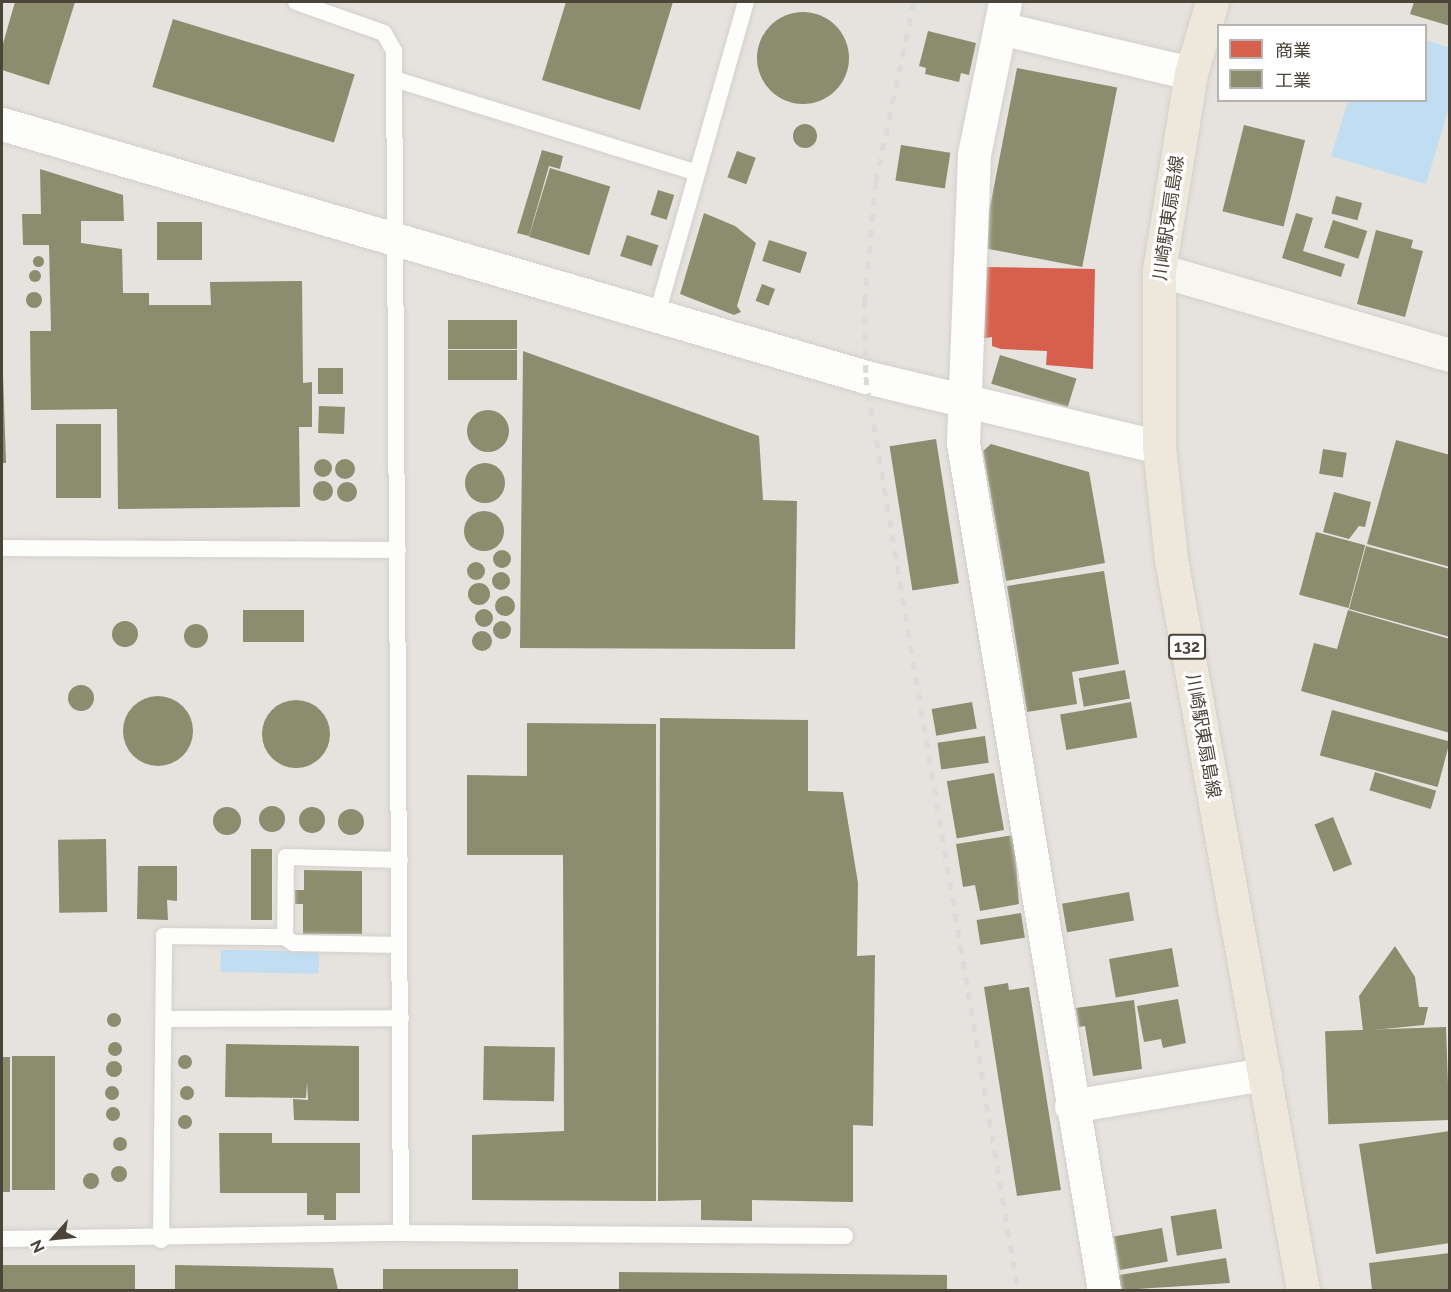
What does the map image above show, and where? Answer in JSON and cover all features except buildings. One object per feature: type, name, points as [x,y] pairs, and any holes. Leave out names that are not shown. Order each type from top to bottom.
[{"type":"highway","name":"川崎駅東扇島線","points":[[1212,2],[1191,73],[1159,270],[1159,447],[1171,559],[1303,1290]]},
{"type":"street","points":[[1104,1290],[1071,1106],[963,443],[967,404],[974,155],[1003,15],[1191,73]]},
{"type":"street","points":[[2,124],[397,241],[967,404],[1159,447]]},
{"type":"street","points":[[1159,270],[1449,355]]},
{"type":"street","points":[[1071,1106],[1264,1074]]},
{"type":"lane","points":[[296,2],[384,33],[394,51],[397,241],[401,1233]]},
{"type":"lane","points":[[657,314],[746,2]]},
{"type":"lane","points":[[394,79],[697,173]]},
{"type":"lane","points":[[2,548],[398,550]]},
{"type":"lane","points":[[285,937],[286,857],[400,860]]},
{"type":"lane","points":[[161,1240],[164,936],[285,937],[293,943],[399,945]]},
{"type":"lane","points":[[164,1019],[401,1018]]},
{"type":"lane","points":[[2,1239],[161,1240],[401,1233],[845,1236]]},
{"type":"shaded area","points":[[2,2],[1449,2],[1449,1290],[2,1290]]},
{"type":"water","points":[[1427,40],[1450,48],[1449,107],[1426,184],[1331,156],[1348,102],[1427,102]]},
{"type":"water","points":[[221,950],[319,952],[319,974],[221,972]]},
{"type":"railway","points":[[914,2],[876,182],[865,301],[866,377],[1018,1290]]}]
